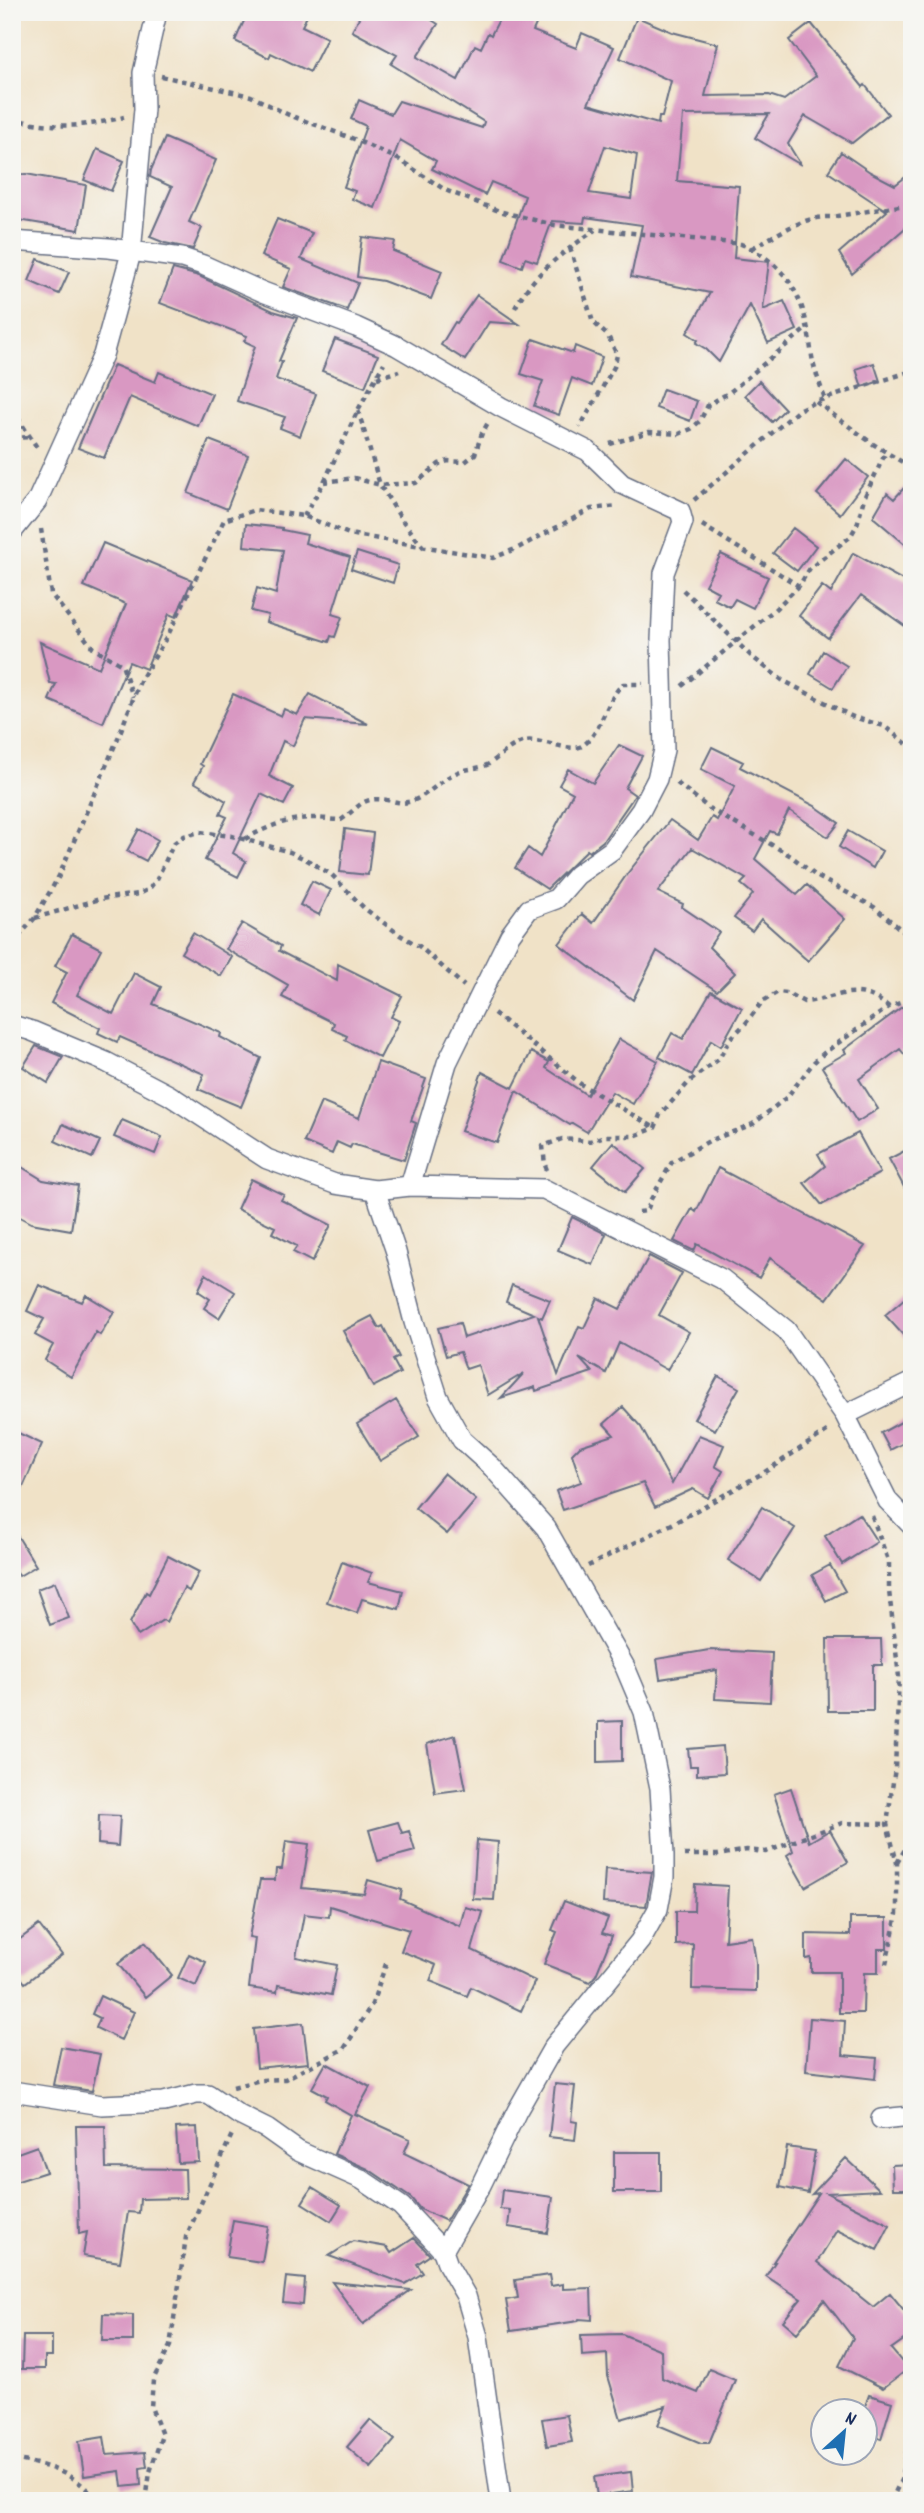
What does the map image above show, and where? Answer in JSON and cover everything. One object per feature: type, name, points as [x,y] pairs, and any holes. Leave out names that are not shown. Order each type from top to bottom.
[{"type":"street","points":[[12,532],[37,501],[103,355],[131,253],[144,109],[143,73],[158,12]]},
{"type":"street","points":[[12,241],[109,248],[182,258],[204,265],[397,346],[501,407],[580,447],[622,484],[680,511],[683,522],[664,573],[661,640],[664,750],[657,779],[641,810],[612,849],[577,875],[555,899],[529,908],[510,935],[447,1063],[410,1186]]},
{"type":"street","points":[[12,1025],[106,1062],[169,1095],[267,1159],[335,1184],[375,1190],[410,1186],[544,1189],[722,1279],[786,1330],[845,1415],[888,1501],[912,1526]]},
{"type":"street","points":[[375,1190],[438,1397],[462,1440],[492,1467],[546,1528],[625,1667],[644,1712],[660,1788],[664,1877],[658,1909],[640,1941],[554,2046],[443,2251]]},
{"type":"street","points":[[845,1415],[912,1382]]},
{"type":"street","points":[[12,2091],[102,2105],[164,2102],[196,2094],[208,2094],[298,2151],[361,2179],[401,2207],[443,2251],[466,2296],[478,2337],[501,2501]]},
{"type":"street","points":[[881,2119],[912,2116]]},
{"type":"path","points":[[143,73],[251,96],[289,115],[354,139],[400,160],[445,190],[499,211],[554,225],[741,244],[760,252],[781,269],[799,296],[808,327],[813,361],[825,399]]},
{"type":"path","points":[[12,119],[48,127],[93,125],[144,109]]},
{"type":"path","points":[[751,248],[793,226],[818,217],[912,204]]},
{"type":"path","points":[[515,308],[530,282],[595,229]]},
{"type":"path","points":[[570,248],[593,322],[608,336],[617,355],[580,447]]},
{"type":"path","points":[[580,447],[649,432],[679,434],[691,429],[700,421],[708,405],[730,392],[808,327]]},
{"type":"path","points":[[304,516],[324,482],[358,410],[390,352],[397,346]]},
{"type":"path","points":[[799,586],[680,511],[718,482],[800,409],[912,371]]},
{"type":"path","points":[[815,402],[912,468]]},
{"type":"path","points":[[324,482],[354,478],[380,485],[416,483],[439,464],[448,461],[464,462],[475,454],[482,433],[501,407]]},
{"type":"path","points":[[12,409],[51,471]]},
{"type":"path","points":[[358,410],[380,485],[424,548]]},
{"type":"path","points":[[12,438],[31,437]]},
{"type":"path","points":[[244,840],[267,827],[284,822],[314,818],[341,820],[355,806],[369,799],[411,802],[459,771],[488,764],[515,744],[528,740],[575,748],[583,746],[602,719],[615,691],[623,684],[638,682],[664,696],[737,642],[799,586],[810,568],[849,537],[857,525],[864,498],[886,452]]},
{"type":"path","points":[[12,944],[34,919],[59,876],[140,681],[168,635],[224,520],[255,510],[304,516],[348,534],[493,558],[518,548],[591,509],[621,506],[641,495]]},
{"type":"path","points":[[37,501],[51,594],[93,648],[122,664],[134,697]]},
{"type":"path","points":[[664,573],[782,680],[853,717],[884,726],[912,748]]},
{"type":"path","points":[[659,769],[710,809],[791,856],[839,890],[856,896],[912,936]]},
{"type":"path","points":[[34,919],[100,899],[139,894],[149,889],[174,843],[184,836],[200,832],[290,852],[309,860],[332,875],[364,908],[419,946],[503,1022],[527,1038],[582,1084],[654,1128]]},
{"type":"path","points":[[544,1189],[554,1182],[545,1165],[543,1146],[562,1139],[590,1141],[605,1136],[634,1136],[654,1128],[660,1115],[690,1081],[719,1059],[730,1038],[762,1002],[778,992],[788,993],[804,1002],[838,993],[859,993],[877,998],[889,1007]]},
{"type":"path","points":[[633,1212],[647,1211],[672,1162],[709,1141],[753,1124],[787,1097],[824,1053],[889,1007],[901,1003],[912,1009]]},
{"type":"path","points":[[572,1574],[674,1523],[763,1473],[827,1432],[845,1415]]},
{"type":"path","points":[[871,1510],[876,1532],[889,1563],[889,1591],[899,1677],[895,1768],[887,1824],[897,1863],[897,1914],[886,1969]]},
{"type":"path","points":[[664,1855],[718,1855],[747,1850],[766,1852],[842,1823],[887,1824]]},
{"type":"path","points":[[897,1863],[912,1837]]},
{"type":"path","points":[[208,2094],[261,2080],[285,2078],[344,2049],[372,2004],[387,1961]]},
{"type":"path","points":[[146,2501],[150,2472],[162,2435],[151,2407],[153,2380],[170,2346],[186,2237],[214,2169],[231,2139],[239,2115]]},
{"type":"path","points":[[891,2501],[901,2480],[911,2426],[912,2404]]},
{"type":"path","points":[[12,2459],[56,2468],[80,2482],[97,2501]]},
{"type":"building","points":[[248,12],[309,12],[302,26],[327,38],[310,72],[271,53],[269,58],[235,41]]},
{"type":"building","points":[[362,12],[419,12],[438,24],[417,57],[458,80],[475,45],[481,48],[503,12],[520,12],[537,22],[533,31],[576,48],[582,33],[614,47],[588,104],[658,124],[671,81],[620,58],[637,17],[672,32],[718,44],[705,96],[769,95],[784,100],[816,76],[789,40],[811,23],[888,114],[852,143],[805,116],[788,144],[801,165],[755,138],[769,114],[683,115],[677,181],[739,186],[734,258],[769,262],[763,310],[784,301],[797,330],[768,343],[750,305],[719,362],[696,343],[698,340],[687,333],[710,293],[631,277],[642,225],[585,217],[584,223],[552,221],[537,262],[525,258],[522,267],[503,260],[525,196],[491,182],[485,195],[432,169],[436,161],[400,140],[375,208],[352,199],[355,191],[344,187],[366,126],[351,119],[359,100],[391,114],[399,101],[482,128],[484,122],[391,64],[397,55],[352,31]],"holes":[[[605,146],[637,155],[631,199],[589,193]]]},
{"type":"building","points":[[165,138],[216,160],[189,222],[202,228],[193,249],[150,237],[172,187],[150,177]]},
{"type":"building","points":[[97,149],[124,161],[111,191],[84,180]]},
{"type":"building","points":[[841,152],[895,185],[912,172],[912,222],[852,274],[839,253],[887,211],[828,172]]},
{"type":"building","points":[[26,174],[86,185],[79,230],[12,219],[12,175]]},
{"type":"building","points":[[277,219],[312,233],[301,259],[358,283],[347,310],[283,287],[291,269],[261,256]]},
{"type":"building","points":[[362,237],[395,241],[393,251],[442,271],[431,299],[383,281],[357,277]]},
{"type":"building","points":[[38,259],[69,272],[59,294],[29,281]]},
{"type":"building","points":[[173,269],[199,276],[273,311],[297,318],[279,361],[282,362],[276,379],[316,394],[300,436],[280,428],[285,417],[237,401],[255,346],[244,341],[247,336],[160,303]]},
{"type":"building","points":[[477,295],[519,324],[489,322],[465,360],[441,345]]},
{"type":"building","points":[[335,339],[378,355],[365,387],[322,371]]},
{"type":"building","points":[[533,339],[573,353],[575,346],[602,357],[592,386],[572,378],[559,415],[534,406],[543,381],[521,374]]},
{"type":"building","points":[[874,363],[880,381],[862,387],[856,369]]},
{"type":"building","points":[[114,365],[155,382],[159,372],[212,394],[198,426],[130,397],[104,458],[78,448]]},
{"type":"building","points":[[759,381],[785,409],[772,422],[745,395]]},
{"type":"building","points":[[663,389],[697,401],[690,421],[656,408]]},
{"type":"building","points":[[209,440],[248,455],[227,509],[188,493]]},
{"type":"building","points":[[846,459],[868,477],[840,514],[817,494]]},
{"type":"building","points":[[912,479],[912,550],[873,517],[887,493],[894,499]]},
{"type":"building","points":[[246,524],[282,528],[307,535],[305,543],[350,557],[332,614],[342,617],[335,637],[331,636],[329,642],[266,622],[268,615],[251,611],[257,588],[276,594],[283,550],[244,546]]},
{"type":"building","points":[[793,528],[816,546],[797,571],[773,553]]},
{"type":"building","points":[[103,543],[192,580],[176,617],[169,614],[146,669],[129,662],[103,723],[49,700],[56,684],[50,683],[40,642],[99,668],[126,604],[84,586]]},
{"type":"building","points":[[357,552],[398,565],[393,583],[351,569]]},
{"type":"building","points":[[853,553],[912,585],[912,631],[861,595],[828,638],[799,616],[822,586],[831,593]]},
{"type":"building","points":[[721,554],[768,577],[753,608],[735,599],[730,607],[714,599],[718,592],[705,585]]},
{"type":"building","points":[[823,651],[847,666],[833,688],[810,674]]},
{"type":"building","points":[[233,694],[281,716],[284,709],[297,715],[310,694],[368,724],[305,719],[293,746],[283,741],[269,776],[293,788],[284,805],[261,794],[233,853],[246,861],[238,877],[205,860],[227,817],[220,814],[226,801],[194,782]]},
{"type":"building","points":[[619,745],[642,756],[625,788],[635,795],[603,841],[589,852],[587,850],[547,889],[515,868],[528,848],[540,857],[573,793],[559,785],[568,769],[593,783]]},
{"type":"building","points":[[712,747],[743,762],[740,767],[815,806],[839,823],[828,837],[789,810],[777,834],[770,831],[755,859],[797,895],[807,885],[845,919],[808,961],[761,919],[752,931],[734,918],[753,894],[741,884],[746,879],[692,848],[658,892],[683,904],[682,907],[719,932],[709,947],[735,973],[717,991],[657,951],[633,1000],[559,944],[582,914],[593,923],[627,874],[670,820],[698,840],[712,817],[717,820],[735,786],[701,769]]},
{"type":"building","points":[[139,829],[158,840],[146,861],[127,851]]},
{"type":"building","points":[[345,829],[373,833],[368,875],[340,872]]},
{"type":"building","points":[[848,831],[882,851],[873,868],[839,847]]},
{"type":"building","points":[[312,881],[331,890],[319,915],[300,905]]},
{"type":"building","points":[[242,923],[281,946],[279,951],[337,981],[338,964],[402,996],[391,1017],[399,1021],[380,1058],[345,1040],[347,1036],[332,1029],[334,1023],[282,997],[288,985],[226,949]]},
{"type":"building","points":[[193,933],[232,957],[221,976],[181,953]]},
{"type":"building","points":[[72,934],[101,949],[77,995],[113,1014],[134,973],[161,987],[153,1004],[221,1033],[220,1037],[261,1058],[241,1107],[198,1089],[204,1074],[120,1037],[117,1042],[98,1033],[100,1028],[51,1003],[67,972],[55,966]]},
{"type":"building","points":[[711,991],[742,1008],[721,1046],[711,1040],[692,1075],[659,1057],[672,1033],[683,1039]]},
{"type":"building","points":[[902,1007],[912,1021],[912,1064],[900,1049],[859,1079],[878,1109],[857,1122],[822,1067],[846,1053],[844,1050]]},
{"type":"building","points":[[619,1039],[658,1061],[633,1104],[612,1092],[587,1132],[572,1123],[570,1125],[516,1091],[497,1143],[461,1131],[482,1072],[513,1088],[531,1052],[549,1062],[546,1068],[587,1095]]},
{"type":"building","points":[[36,1046],[63,1057],[48,1083],[23,1067]]},
{"type":"building","points":[[378,1062],[426,1079],[411,1121],[416,1123],[404,1160],[352,1144],[350,1148],[337,1142],[332,1154],[304,1142],[321,1102],[359,1118]]},
{"type":"building","points":[[122,1120],[162,1137],[155,1154],[114,1137]]},
{"type":"building","points":[[63,1124],[100,1141],[92,1158],[55,1141]]},
{"type":"building","points":[[858,1133],[880,1173],[822,1205],[804,1183],[825,1166],[818,1154]]},
{"type":"building","points":[[613,1142],[645,1169],[625,1192],[593,1166]]},
{"type":"building","points":[[912,1147],[912,1202],[889,1159]]},
{"type":"building","points":[[12,1161],[43,1180],[78,1186],[71,1230],[31,1223],[12,1213]]},
{"type":"building","points":[[718,1168],[865,1246],[827,1299],[770,1258],[759,1278],[697,1244],[694,1251],[674,1241],[692,1209],[696,1212]]},
{"type":"building","points":[[251,1179],[284,1195],[281,1200],[331,1225],[312,1262],[293,1252],[297,1246],[272,1233],[275,1227],[237,1209]]},
{"type":"building","points":[[572,1217],[606,1234],[593,1265],[558,1250]]},
{"type":"building","points":[[649,1256],[682,1273],[659,1315],[689,1332],[667,1370],[619,1343],[606,1373],[579,1358],[592,1372],[536,1391],[535,1387],[501,1398],[524,1373],[488,1395],[478,1365],[466,1369],[460,1352],[446,1356],[438,1328],[460,1323],[464,1338],[534,1314],[506,1302],[512,1285],[550,1300],[542,1318],[538,1316],[558,1375],[579,1326],[584,1328],[598,1298],[620,1309]]},
{"type":"building","points":[[206,1274],[235,1292],[219,1318],[204,1308],[210,1299],[198,1291]]},
{"type":"building","points":[[39,1285],[82,1302],[86,1295],[114,1312],[100,1335],[96,1332],[71,1377],[45,1360],[53,1345],[35,1335],[44,1319],[27,1311]]},
{"type":"building","points":[[912,1292],[912,1345],[885,1315]]},
{"type":"building","points":[[372,1316],[379,1328],[383,1326],[399,1357],[393,1360],[400,1373],[373,1387],[343,1331]]},
{"type":"building","points":[[718,1376],[739,1388],[715,1430],[694,1419]]},
{"type":"building","points":[[396,1400],[419,1437],[380,1461],[357,1424]]},
{"type":"building","points":[[623,1407],[641,1427],[672,1484],[699,1435],[724,1445],[715,1466],[723,1471],[708,1498],[693,1489],[655,1507],[643,1483],[563,1510],[556,1491],[581,1482],[572,1454],[580,1446],[614,1435],[604,1424]]},
{"type":"building","points":[[912,1416],[912,1439],[890,1450],[881,1433]]},
{"type":"building","points":[[12,1430],[42,1444],[12,1512]]},
{"type":"building","points":[[444,1473],[476,1500],[447,1534],[415,1508]]},
{"type":"building","points":[[762,1507],[795,1528],[761,1581],[728,1560]]},
{"type":"building","points":[[859,1514],[877,1542],[842,1564],[825,1536]]},
{"type":"building","points":[[12,1527],[36,1566],[19,1576],[12,1565]]},
{"type":"building","points":[[168,1556],[199,1572],[189,1591],[184,1588],[166,1622],[163,1620],[138,1636],[130,1623],[146,1592],[149,1594]]},
{"type":"building","points":[[342,1562],[372,1573],[368,1582],[403,1591],[399,1609],[362,1599],[357,1613],[327,1602]]},
{"type":"building","points":[[830,1565],[845,1591],[826,1601],[812,1575]]},
{"type":"building","points":[[55,1582],[69,1618],[50,1625],[37,1589]]},
{"type":"building","points":[[827,1639],[881,1639],[882,1665],[873,1665],[873,1711],[828,1711]]},
{"type":"building","points":[[709,1650],[772,1653],[770,1702],[715,1699],[717,1670],[660,1679],[657,1659]]},
{"type":"building","points":[[622,1721],[622,1761],[598,1762],[598,1722]]},
{"type":"building","points":[[455,1735],[466,1789],[435,1793],[427,1744]]},
{"type":"building","points":[[723,1746],[725,1773],[697,1775],[697,1766],[690,1766],[688,1749]]},
{"type":"building","points":[[791,1788],[809,1842],[830,1830],[848,1862],[805,1887],[787,1855],[793,1851],[774,1794]]},
{"type":"building","points":[[99,1815],[120,1816],[118,1846],[98,1844]]},
{"type":"building","points":[[398,1822],[402,1833],[409,1831],[415,1851],[378,1861],[369,1830]]},
{"type":"building","points":[[477,1840],[498,1842],[494,1900],[473,1899]]},
{"type":"building","points":[[286,1841],[309,1844],[302,1888],[364,1894],[368,1880],[402,1890],[400,1899],[460,1926],[465,1907],[483,1912],[472,1950],[535,1981],[521,2011],[471,1987],[467,1996],[430,1981],[436,1965],[401,1951],[409,1930],[330,1906],[329,1917],[304,1914],[296,1957],[337,1965],[331,1995],[278,1985],[277,1992],[249,1988],[255,1938],[249,1937],[260,1880],[275,1880],[276,1869],[282,1869]]},
{"type":"building","points":[[605,1869],[652,1872],[646,1906],[603,1903]]},
{"type":"building","points":[[695,1884],[728,1886],[725,1941],[752,1937],[756,1962],[756,1991],[692,1989],[693,1944],[676,1945],[676,1911],[694,1911]]},
{"type":"building","points":[[564,1901],[608,1918],[602,1933],[612,1936],[596,1975],[590,1982],[544,1964],[557,1932],[552,1930]]},
{"type":"building","points":[[850,1918],[887,1918],[887,1949],[878,1949],[878,1973],[864,1973],[863,2013],[839,2013],[839,1972],[811,1972],[811,1958],[806,1959],[806,1934],[850,1935]]},
{"type":"building","points":[[39,1925],[62,1955],[25,1983],[12,1966],[12,1945]]},
{"type":"building","points":[[145,1942],[172,1975],[145,1997],[118,1964]]},
{"type":"building","points":[[189,1954],[206,1962],[196,1986],[178,1978]]},
{"type":"building","points":[[100,1996],[134,2012],[121,2040],[96,2028],[100,2018],[92,2014]]},
{"type":"building","points":[[810,2018],[845,2021],[843,2055],[877,2058],[875,2079],[806,2071]]},
{"type":"building","points":[[303,2023],[308,2063],[257,2068],[253,2029]]},
{"type":"building","points":[[61,2047],[100,2054],[92,2091],[53,2085]]},
{"type":"building","points":[[326,2063],[370,2087],[355,2114],[410,2139],[404,2153],[468,2184],[446,2221],[420,2209],[411,2198],[368,2169],[334,2154],[351,2115],[325,2100],[327,2096],[312,2088]]},
{"type":"building","points":[[555,2084],[575,2086],[571,2121],[577,2122],[575,2140],[549,2137]]},
{"type":"building","points":[[76,2126],[105,2126],[106,2168],[185,2169],[186,2198],[140,2199],[139,2213],[128,2212],[120,2262],[83,2256],[87,2232],[79,2234]]},
{"type":"building","points":[[197,2127],[199,2162],[178,2163],[176,2128]]},
{"type":"building","points":[[37,2146],[46,2172],[12,2183],[12,2155]]},
{"type":"building","points":[[787,2147],[815,2151],[808,2193],[780,2187]]},
{"type":"building","points":[[614,2152],[661,2152],[661,2192],[614,2192]]},
{"type":"building","points":[[846,2158],[880,2190],[827,2193],[890,2225],[877,2250],[837,2230],[817,2262],[873,2307],[890,2293],[912,2320],[912,2334],[891,2349],[908,2369],[883,2388],[839,2366],[853,2338],[824,2300],[797,2333],[783,2321],[801,2299],[766,2276],[819,2193],[812,2194]]},
{"type":"building","points":[[912,2164],[912,2189],[893,2189],[892,2165]]},
{"type":"building","points":[[312,2187],[341,2205],[331,2221],[302,2203]]},
{"type":"building","points":[[502,2190],[553,2197],[548,2233],[508,2227],[510,2210],[500,2209]]},
{"type":"building","points":[[233,2220],[268,2226],[262,2262],[227,2257]]},
{"type":"building","points":[[414,2238],[430,2255],[417,2264],[423,2273],[405,2284],[329,2256],[353,2241],[387,2247],[391,2253]]},
{"type":"building","points":[[549,2275],[551,2286],[563,2284],[563,2289],[591,2288],[592,2320],[579,2319],[511,2331],[506,2300],[518,2298],[515,2280]]},
{"type":"building","points":[[286,2277],[305,2279],[303,2305],[283,2303]]},
{"type":"building","points":[[332,2282],[411,2290],[363,2324]]},
{"type":"building","points":[[103,2314],[133,2315],[133,2341],[102,2341]]},
{"type":"building","points":[[622,2334],[661,2350],[662,2378],[698,2393],[709,2369],[735,2380],[709,2443],[701,2443],[658,2425],[666,2406],[621,2419],[608,2376],[607,2354],[582,2356],[581,2335]]},
{"type":"building","points":[[23,2336],[52,2336],[52,2356],[45,2356],[45,2369],[22,2369]]},
{"type":"building","points":[[869,2395],[892,2402],[881,2439],[878,2438],[878,2398],[868,2398]]},
{"type":"building","points":[[567,2415],[572,2442],[547,2446],[542,2419]]},
{"type":"building","points":[[370,2420],[395,2440],[371,2468],[347,2447]]},
{"type":"building","points":[[104,2437],[107,2455],[145,2452],[147,2467],[140,2468],[141,2485],[122,2487],[120,2471],[84,2476],[79,2441]]},
{"type":"building","points":[[631,2472],[633,2491],[597,2496],[594,2477]]}]
